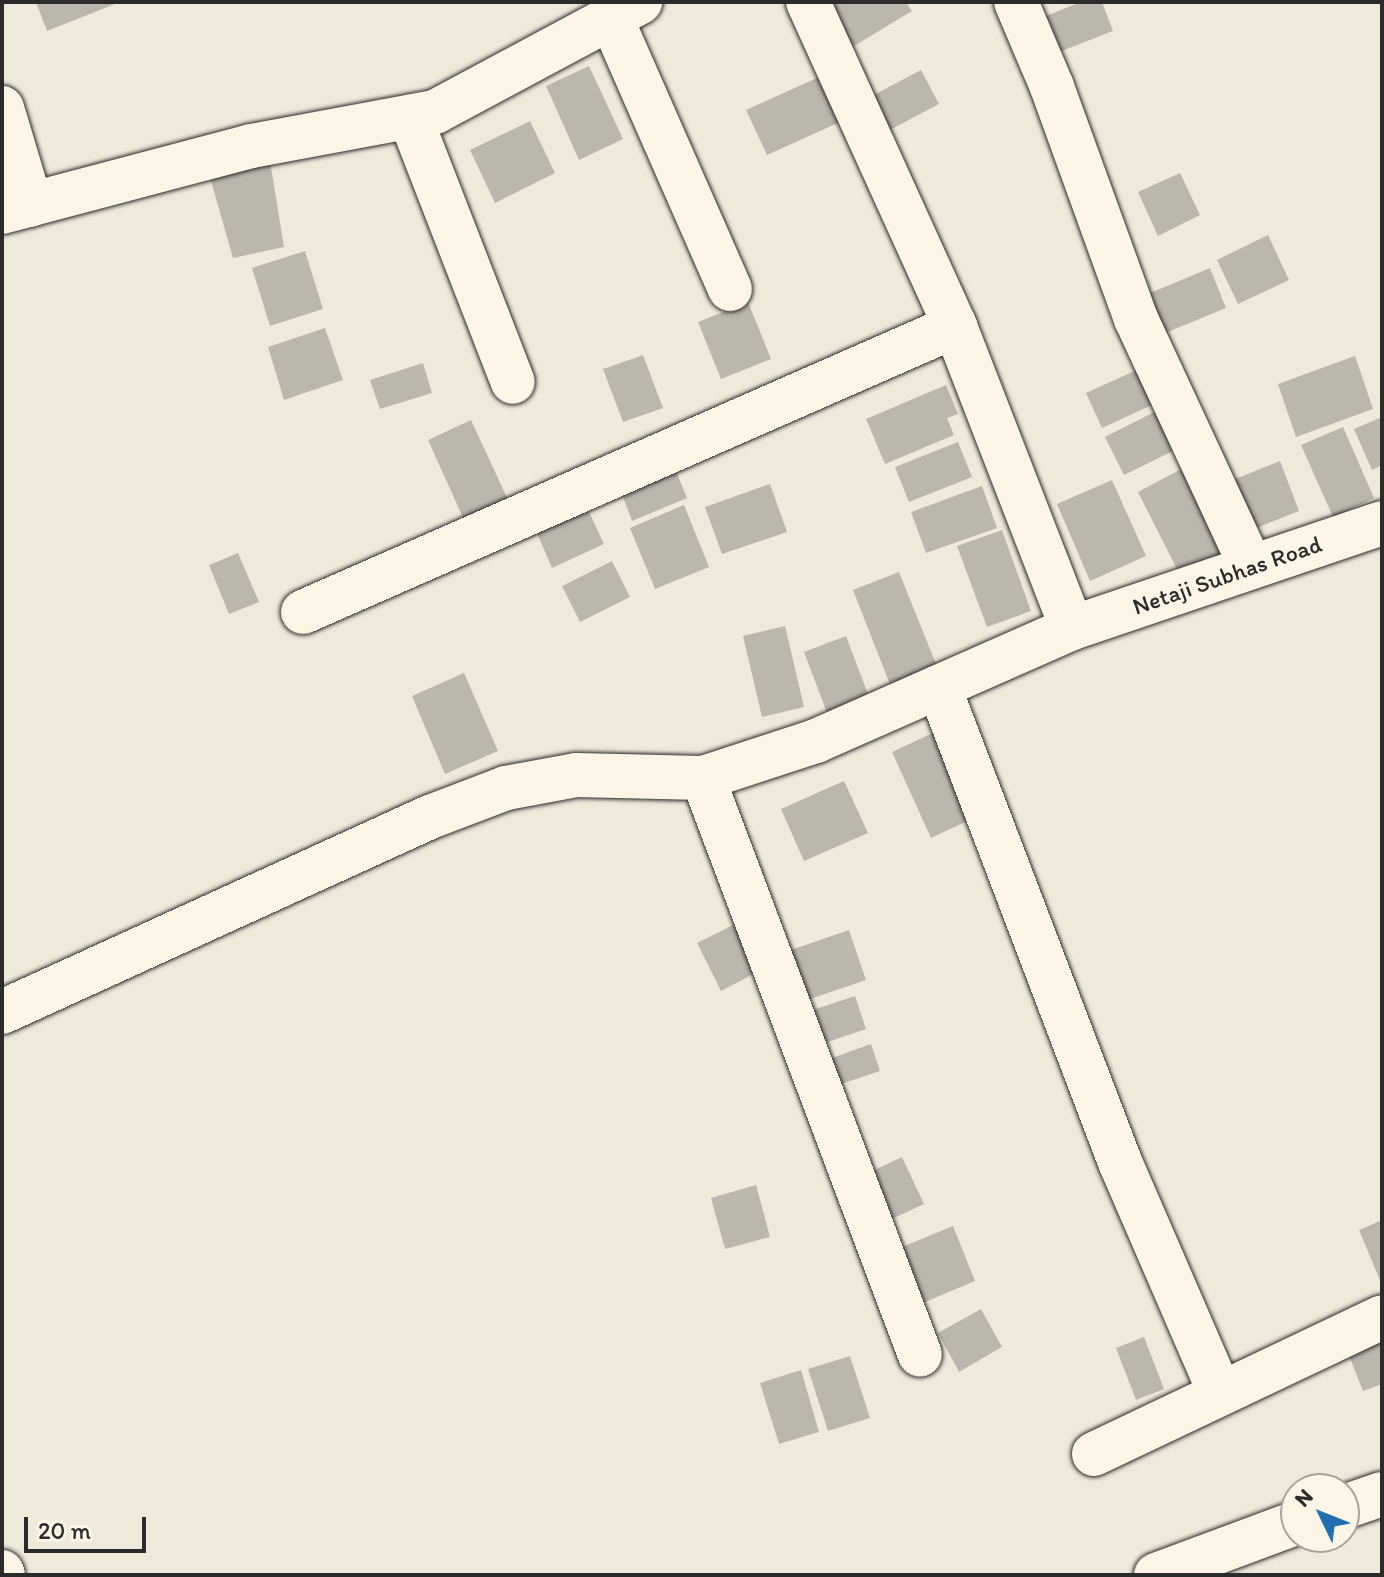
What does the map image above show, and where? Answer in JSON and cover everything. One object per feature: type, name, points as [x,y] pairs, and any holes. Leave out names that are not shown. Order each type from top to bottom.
[{"type":"street","points":[[808,2],[955,326],[1072,628]]},
{"type":"street","points":[[1016,2],[1052,87],[1136,319],[1250,565]]},
{"type":"street","points":[[2,108],[16,209],[251,146],[410,117],[472,97],[626,10],[730,289]]},
{"type":"street","points":[[410,117],[513,382]]},
{"type":"street","points":[[303,612],[955,326]]},
{"type":"street","name":"Netaji Subhas Road","points":[[2,1012],[430,817],[506,788],[576,775],[703,778],[816,741],[1072,628],[1250,565],[1382,523]]},
{"type":"street","points":[[939,687],[1120,1162],[1220,1393]]},
{"type":"street","points":[[703,778],[920,1355]]},
{"type":"street","points":[[1094,1454],[1382,1317]]},
{"type":"street","points":[[1360,1502],[1382,1494]]},
{"type":"street","points":[[1156,1575],[1280,1529]]},
{"type":"building","points":[[36,2],[120,2],[47,31]]},
{"type":"building","points":[[823,2],[906,2],[912,11],[849,49]]},
{"type":"building","points":[[1081,2],[1102,2],[1113,31],[1059,52],[1046,16]]},
{"type":"building","points":[[589,66],[623,139],[579,160],[546,86]]},
{"type":"building","points":[[921,70],[939,104],[884,133],[866,99]]},
{"type":"building","points":[[819,77],[840,122],[767,155],[746,110]]},
{"type":"building","points":[[530,121],[555,173],[495,203],[470,150]]},
{"type":"building","points":[[269,155],[284,247],[233,258],[209,174]]},
{"type":"building","points":[[1180,173],[1200,215],[1158,236],[1138,192]]},
{"type":"building","points":[[1268,235],[1289,280],[1238,304],[1217,260]]},
{"type":"building","points":[[305,251],[323,309],[270,326],[252,268]]},
{"type":"building","points":[[1210,268],[1226,308],[1153,338],[1136,299]]},
{"type":"building","points":[[748,302],[771,359],[721,379],[698,322]]},
{"type":"building","points":[[325,328],[343,380],[284,400],[268,347]]},
{"type":"building","points":[[643,355],[663,408],[623,422],[603,369]]},
{"type":"building","points":[[1355,356],[1373,409],[1296,437],[1278,384]]},
{"type":"building","points":[[423,363],[432,393],[380,409],[370,380]]},
{"type":"building","points":[[1150,364],[1165,399],[1102,428],[1086,393]]},
{"type":"building","points":[[946,385],[958,414],[947,418],[954,435],[885,464],[866,419]]},
{"type":"building","points":[[1166,406],[1185,445],[1124,475],[1105,437]]},
{"type":"building","points":[[1382,417],[1382,465],[1372,470],[1354,429]]},
{"type":"building","points":[[471,420],[509,502],[465,522],[428,440]]},
{"type":"building","points":[[1343,427],[1374,498],[1333,517],[1301,445]]},
{"type":"building","points":[[958,442],[972,477],[909,502],[895,467]]},
{"type":"building","points":[[671,459],[687,498],[632,521],[617,481]]},
{"type":"building","points":[[1280,461],[1299,511],[1239,535],[1220,485]]},
{"type":"building","points":[[1187,466],[1230,550],[1180,575],[1138,492]]},
{"type":"building","points":[[1112,480],[1146,556],[1090,581],[1057,504]]},
{"type":"building","points":[[770,484],[787,532],[722,554],[705,507]]},
{"type":"building","points":[[982,486],[997,528],[926,553],[911,512]]},
{"type":"building","points":[[584,501],[604,544],[552,568],[533,524]]},
{"type":"building","points":[[684,505],[709,567],[655,589],[630,528]]},
{"type":"building","points":[[1002,530],[1031,611],[987,627],[957,546]]},
{"type":"building","points":[[238,553],[259,602],[229,614],[209,565]]},
{"type":"building","points":[[612,561],[630,597],[580,622],[562,586]]},
{"type":"building","points":[[899,572],[938,669],[891,687],[853,590]]},
{"type":"building","points":[[785,626],[804,707],[762,717],[743,636]]},
{"type":"building","points":[[846,636],[871,702],[829,718],[804,652]]},
{"type":"building","points":[[464,673],[498,751],[445,774],[412,696]]},
{"type":"building","points":[[937,731],[976,817],[931,838],[892,752]]},
{"type":"building","points":[[844,781],[868,833],[804,861],[781,809]]},
{"type":"building","points":[[737,923],[761,970],[721,991],[697,943]]},
{"type":"building","points":[[849,930],[866,980],[804,1001],[788,951]]},
{"type":"building","points":[[855,996],[866,1029],[825,1043],[813,1010]]},
{"type":"building","points":[[871,1044],[880,1071],[841,1084],[832,1058]]},
{"type":"building","points":[[902,1157],[924,1204],[892,1219],[870,1172]]},
{"type":"building","points":[[756,1185],[770,1237],[725,1249],[711,1198]]},
{"type":"building","points":[[1382,1220],[1382,1285],[1359,1230]]},
{"type":"building","points":[[953,1226],[975,1281],[918,1305],[895,1250]]},
{"type":"building","points":[[981,1309],[1002,1347],[959,1372],[938,1333]]},
{"type":"building","points":[[1382,1328],[1382,1384],[1363,1391],[1344,1343]]},
{"type":"building","points":[[1144,1337],[1164,1389],[1136,1400],[1116,1348]]},
{"type":"building","points":[[850,1356],[870,1418],[828,1431],[808,1369]]},
{"type":"building","points":[[801,1370],[819,1432],[779,1444],[760,1383]]}]
